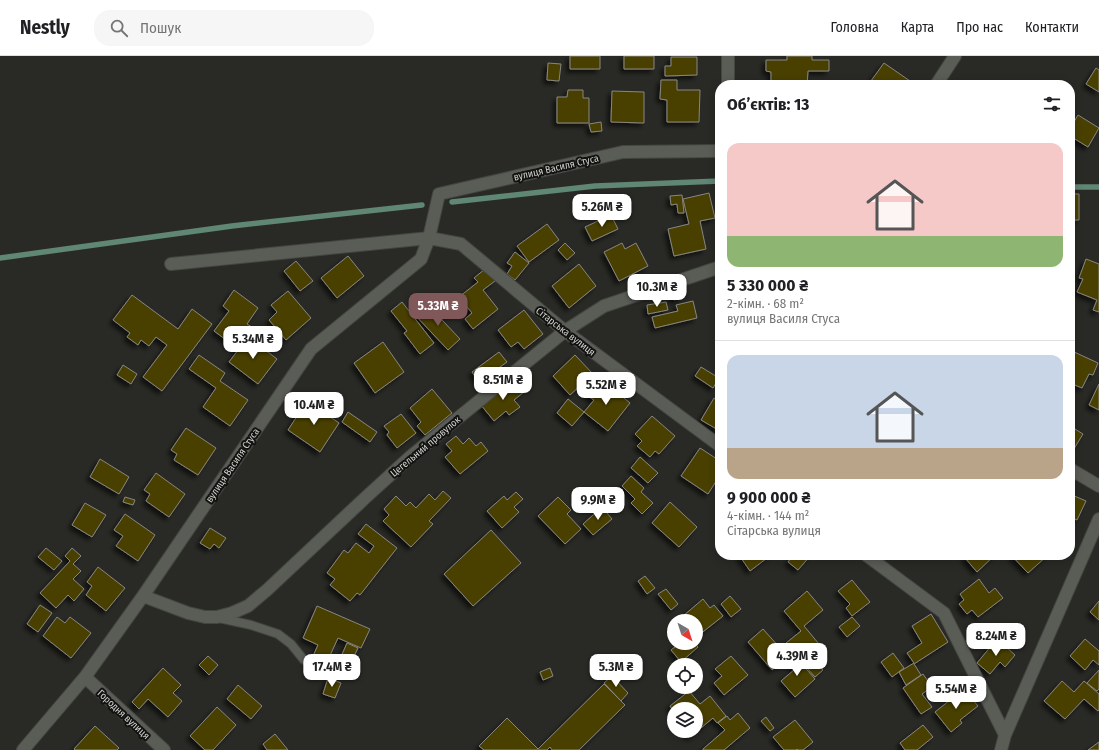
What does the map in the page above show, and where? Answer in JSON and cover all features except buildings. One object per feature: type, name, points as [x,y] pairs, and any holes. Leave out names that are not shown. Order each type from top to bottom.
[{"type":"street","points":[[728,56],[728,80]]},
{"type":"street","points":[[939,80],[955,56]]},
{"type":"street","name":"вулиця Василя Стуса","points":[[23,750],[86,677],[311,349],[421,260],[430,238],[439,194],[623,152],[715,151]]},
{"type":"street","points":[[171,264],[430,238]]},
{"type":"street","name":"Сітарська вулиця","points":[[430,238],[461,244],[565,331],[715,442]]},
{"type":"street","name":"Цегельний провулок","points":[[143,596],[188,613],[205,617],[217,617],[232,613],[248,606],[410,457],[565,331],[604,306],[715,269]]},
{"type":"street","points":[[1075,472],[1099,486]]},
{"type":"street","points":[[1001,750],[1005,735],[1099,519]]},
{"type":"street","points":[[873,560],[944,613],[1005,735]]},
{"type":"street","name":"Городня вулиця","points":[[86,677],[164,750]]},
{"type":"lane","points":[[217,617],[251,625],[278,634],[290,644],[304,660],[316,666]]},
{"type":"waterway","points":[[452,202],[595,186],[715,181]]},
{"type":"waterway","points":[[1075,187],[1099,187]]},
{"type":"waterway","points":[[0,258],[232,226],[422,205]]}]
